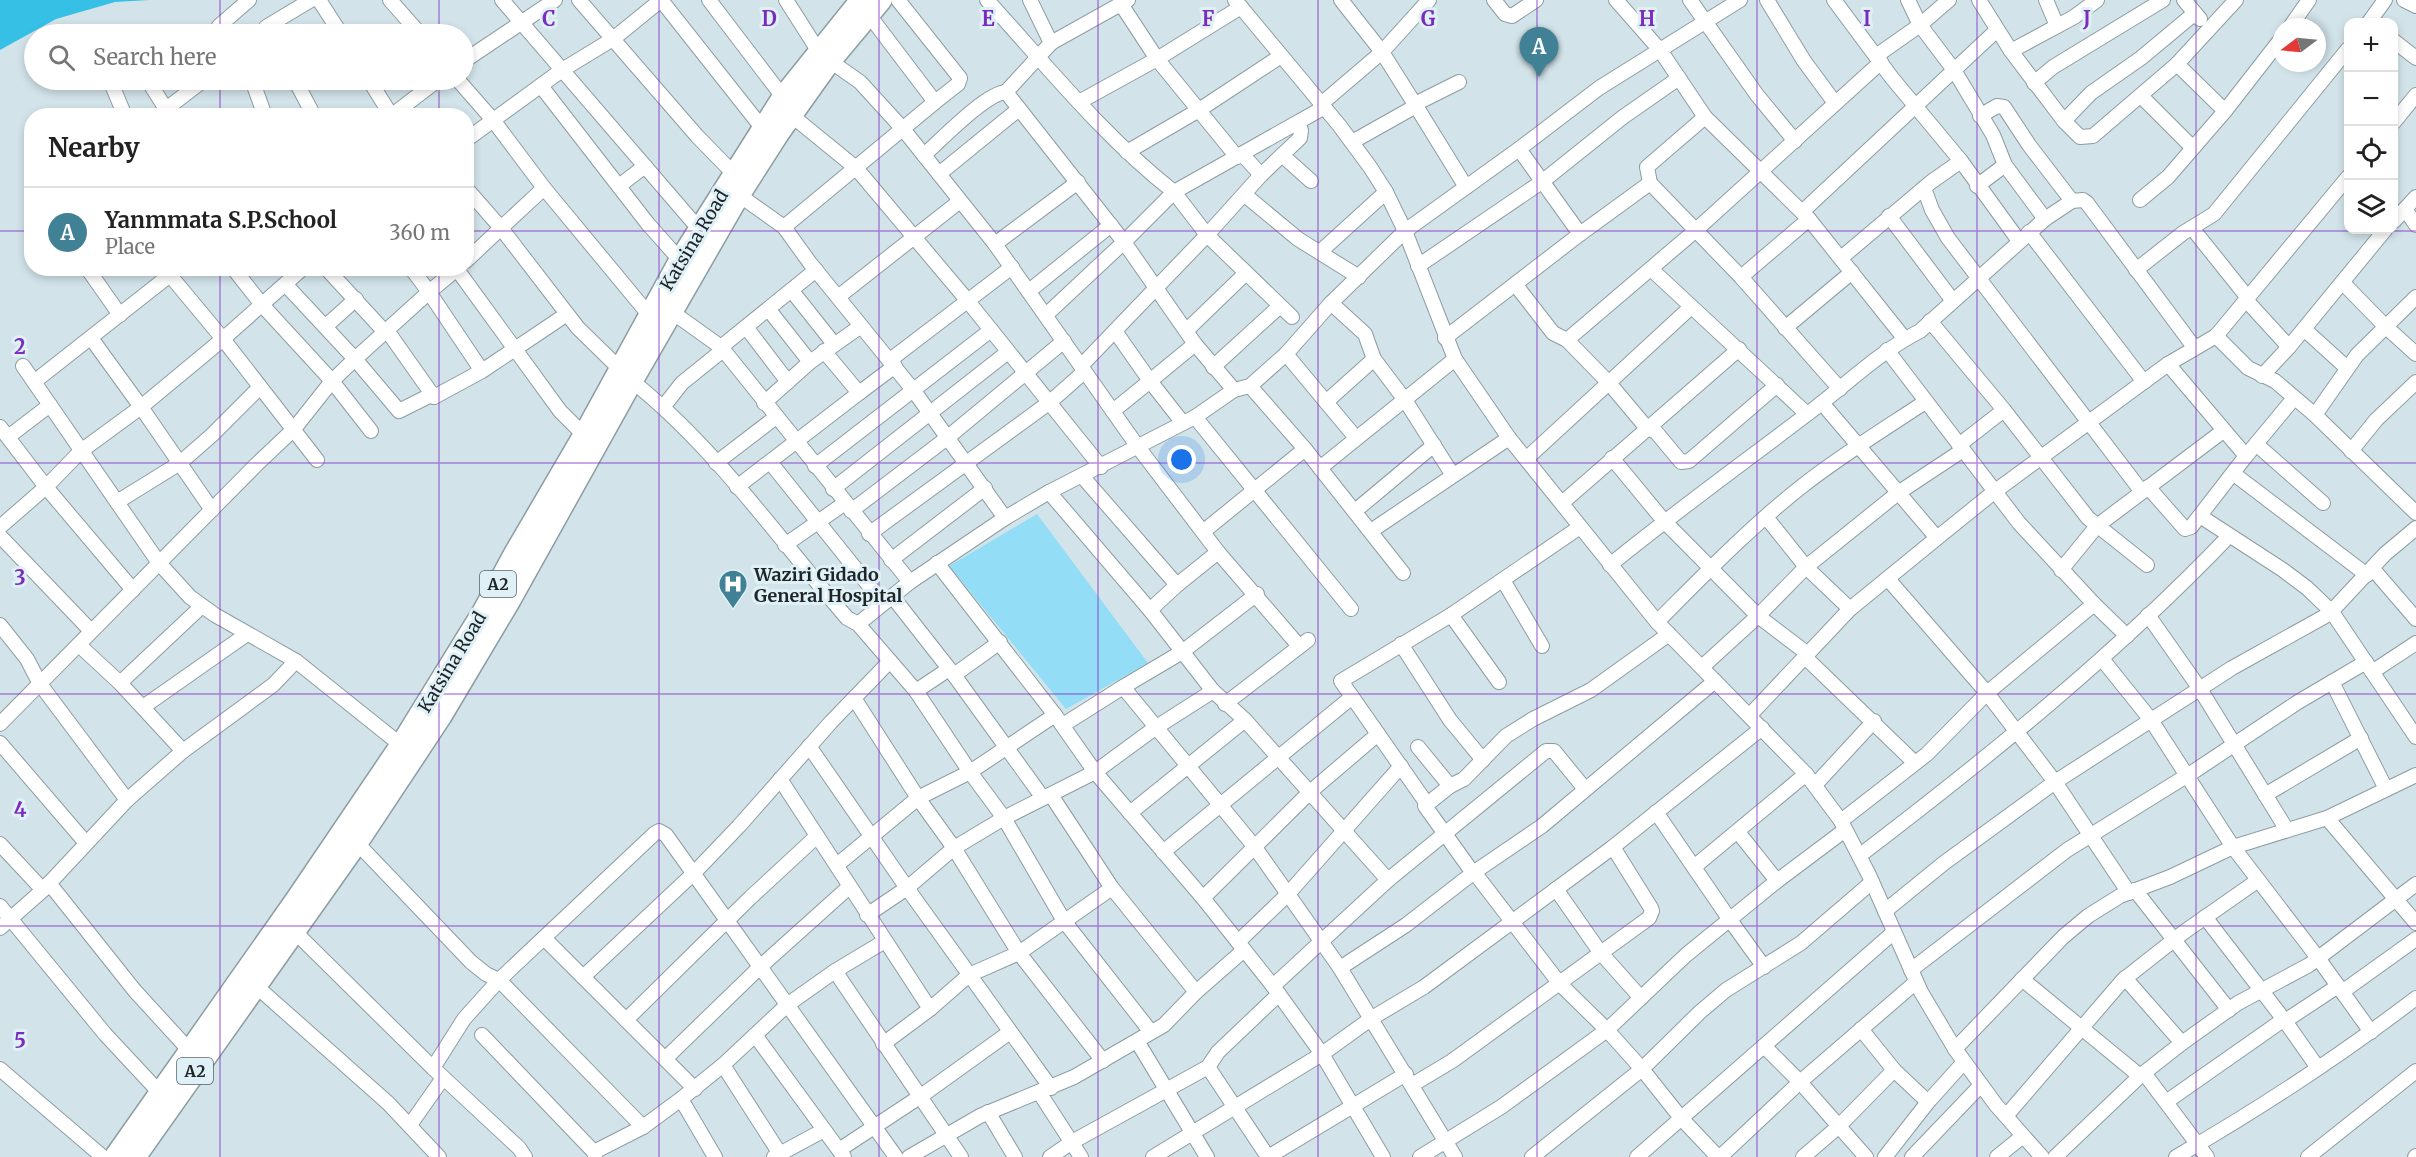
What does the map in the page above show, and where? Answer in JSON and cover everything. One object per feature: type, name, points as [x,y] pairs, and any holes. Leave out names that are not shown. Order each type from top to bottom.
[{"type":"highway","name":"Katsina Road","points":[[116,1157],[296,900],[401,745],[467,639],[584,435],[672,312],[787,106],[824,57],[870,5]]},
{"type":"highway","name":"Katsina Road","points":[[256,986],[357,843],[441,716],[603,435],[650,316],[680,260],[763,129],[787,106]]},
{"type":"highway","name":"A2","points":[[135,1157],[256,986]]},
{"type":"street","points":[[221,24],[249,0]]},
{"type":"street","points":[[276,24],[311,0]]},
{"type":"street","points":[[319,0],[335,24]]},
{"type":"street","points":[[390,0],[411,24]]},
{"type":"street","points":[[502,0],[699,229]]},
{"type":"street","points":[[474,55],[555,0]]},
{"type":"street","points":[[579,0],[697,136],[734,174]]},
{"type":"street","points":[[474,134],[562,70],[613,39],[661,0],[763,129]]},
{"type":"street","points":[[709,0],[787,106],[856,168],[967,300],[1101,467]]},
{"type":"street","points":[[786,0],[824,57],[860,82],[924,155],[995,244],[1138,447],[1218,552],[1304,643],[1225,704]]},
{"type":"street","points":[[784,227],[958,84],[960,78],[898,0]]},
{"type":"street","points":[[987,0],[1078,102],[1127,152],[1174,192],[1207,235],[1292,318]]},
{"type":"street","points":[[1030,0],[1051,43]]},
{"type":"street","points":[[1341,0],[1382,52],[1466,187]]},
{"type":"street","points":[[1494,0],[1505,14],[1512,16],[1536,0]]},
{"type":"street","points":[[1616,0],[1660,50],[1705,117],[1805,215],[1904,338]]},
{"type":"street","points":[[1690,0],[1757,95],[1795,141]]},
{"type":"street","points":[[858,624],[910,582],[1005,518],[1049,492],[1189,420],[1234,390],[1250,386],[1286,354],[1331,303],[1405,231],[1599,88],[1740,0]]},
{"type":"street","points":[[1767,0],[1804,61],[1835,103]]},
{"type":"street","points":[[1834,0],[1878,59],[1961,161],[1977,186],[2024,236],[2144,382]]},
{"type":"street","points":[[1908,0],[1920,25],[1954,70],[1993,135],[2005,165],[2045,219]]},
{"type":"street","points":[[1567,340],[1696,230],[1795,141],[1878,59],[1949,0]]},
{"type":"street","points":[[1979,0],[2034,83],[2064,121],[2080,137],[2087,138],[2093,136],[2177,64],[2236,0]]},
{"type":"street","points":[[2046,0],[2057,26]]},
{"type":"street","points":[[2011,51],[2057,26],[2097,0]]},
{"type":"street","points":[[2034,83],[2053,67],[2163,0]]},
{"type":"street","points":[[2184,0],[2209,29]]},
{"type":"street","points":[[2296,18],[2309,0]]},
{"type":"street","points":[[2372,18],[2385,0]]},
{"type":"street","points":[[2404,0],[2416,6]]},
{"type":"street","points":[[1046,315],[1174,192],[1295,124],[1322,106],[1382,52],[1428,1]]},
{"type":"street","points":[[924,155],[982,103],[999,92],[1006,92],[1051,43],[1124,2],[1157,59],[1199,110],[1261,176]]},
{"type":"street","points":[[1078,102],[1157,59],[1238,4],[1352,141],[1386,192],[1405,231],[1455,359],[1509,438],[1657,622],[1810,779],[1843,826],[1872,882],[1913,976],[1955,1049],[1981,1085],[2042,1157]]},
{"type":"street","points":[[870,5],[935,102]]},
{"type":"street","points":[[2064,121],[2097,88],[2141,58],[2195,14]]},
{"type":"street","points":[[1741,277],[1997,30]]},
{"type":"street","points":[[2398,44],[2416,58]]},
{"type":"street","points":[[2140,201],[2168,177],[2272,50]]},
{"type":"street","points":[[2136,270],[2214,214],[2344,55]]},
{"type":"street","points":[[1127,152],[1199,110],[1281,57]]},
{"type":"street","points":[[2177,64],[2224,111]]},
{"type":"street","points":[[1418,266],[1543,181],[1623,117],[1679,78]]},
{"type":"street","points":[[1352,141],[1459,82]]},
{"type":"street","points":[[541,86],[680,260]]},
{"type":"street","points":[[113,90],[121,108]]},
{"type":"street","points":[[154,90],[165,108]]},
{"type":"street","points":[[172,108],[193,90]]},
{"type":"street","points":[[256,90],[263,108]]},
{"type":"street","points":[[300,90],[310,108]]},
{"type":"street","points":[[378,90],[394,108]]},
{"type":"street","points":[[404,108],[426,90]]},
{"type":"street","points":[[467,90],[650,316]]},
{"type":"street","points":[[1006,92],[1124,242],[1195,344],[1234,390]]},
{"type":"street","points":[[2141,96],[2193,148]]},
{"type":"street","points":[[2398,117],[2416,97]]},
{"type":"street","points":[[1980,116],[1997,106],[2004,107],[2029,145],[2072,201]]},
{"type":"street","points":[[939,174],[1019,109]]},
{"type":"street","points":[[1705,117],[1647,167],[1650,183],[1741,277],[1840,389]]},
{"type":"street","points":[[869,534],[1050,402],[1302,134],[1295,124]]},
{"type":"street","points":[[1519,149],[1580,234]]},
{"type":"street","points":[[1282,155],[1311,181]]},
{"type":"street","points":[[1841,258],[1888,216],[1961,161]]},
{"type":"street","points":[[1977,186],[2005,165]]},
{"type":"street","points":[[619,186],[645,166]]},
{"type":"street","points":[[1750,715],[1850,609],[1936,538],[1994,492],[2168,364],[2216,336],[2346,180]]},
{"type":"street","points":[[995,244],[1078,182]]},
{"type":"street","points":[[1445,338],[1650,183]]},
{"type":"street","points":[[474,254],[544,188]]},
{"type":"street","points":[[1924,188],[1940,225],[1979,279],[2145,489],[2185,529],[2191,527],[2294,398]]},
{"type":"street","points":[[1320,252],[1386,192]]},
{"type":"street","points":[[739,195],[784,227],[914,391],[1005,518]]},
{"type":"street","points":[[1245,195],[1298,239],[1359,277]]},
{"type":"street","points":[[474,197],[501,228],[578,328],[626,375],[664,406],[737,487],[847,618],[858,624],[916,691],[1004,818],[1065,921],[1151,1032]]},
{"type":"street","points":[[2398,217],[2416,197]]},
{"type":"street","points":[[1610,565],[1664,521],[1822,403],[1887,350],[1904,338],[1920,331],[2024,236],[2072,201],[2083,200],[2087,203],[2194,347]]},
{"type":"street","points":[[838,297],[960,201]]},
{"type":"street","points":[[2405,209],[2416,225]]},
{"type":"street","points":[[1888,216],[1953,301]]},
{"type":"street","points":[[1029,291],[1111,225]]},
{"type":"street","points":[[2192,228],[2247,299],[2289,347]]},
{"type":"street","points":[[2262,376],[2289,347],[2382,234]]},
{"type":"street","points":[[737,487],[859,393],[967,300],[1012,267]]},
{"type":"street","points":[[1651,269],[1807,414]]},
{"type":"street","points":[[664,406],[682,383],[816,270]]},
{"type":"street","points":[[1785,328],[1852,272]]},
{"type":"street","points":[[1186,330],[1246,273]]},
{"type":"street","points":[[93,276],[120,315]]},
{"type":"street","points":[[34,382],[120,315],[163,276]]},
{"type":"street","points":[[170,276],[224,339],[318,460]]},
{"type":"street","points":[[239,276],[263,306],[332,381],[370,431]]},
{"type":"street","points":[[334,276],[385,330],[434,397]]},
{"type":"street","points":[[417,276],[482,371]]},
{"type":"street","points":[[0,724],[79,645],[90,631],[133,591],[294,429],[332,381],[385,330],[449,276]]},
{"type":"street","points":[[466,276],[560,411],[584,435]]},
{"type":"street","points":[[0,527],[46,487],[81,451],[141,407],[263,306],[287,277],[399,411],[431,395],[434,397],[482,371],[567,314]]},
{"type":"street","points":[[2343,283],[2416,354]]},
{"type":"street","points":[[1515,284],[1553,333],[1567,340],[1609,383],[1646,427],[1656,432],[1682,462],[1686,463],[1777,385]]},
{"type":"street","points":[[792,291],[859,393]]},
{"type":"street","points":[[2315,415],[2347,368],[2385,326],[2416,297]]},
{"type":"street","points":[[326,326],[356,299]]},
{"type":"street","points":[[1331,303],[1365,334],[1374,359],[1405,400],[1452,474]]},
{"type":"street","points":[[1213,367],[1280,306]]},
{"type":"street","points":[[1526,459],[1691,307]]},
{"type":"street","points":[[769,310],[810,362]]},
{"type":"street","points":[[672,312],[722,348],[795,442],[910,582]]},
{"type":"street","points":[[1930,321],[2004,410],[2075,503],[2097,526],[2146,565]]},
{"type":"street","points":[[764,403],[810,362],[861,326]]},
{"type":"street","points":[[746,327],[788,382]]},
{"type":"street","points":[[2304,329],[2347,368]]},
{"type":"street","points":[[815,466],[991,330]]},
{"type":"street","points":[[1115,331],[1150,381],[1254,492],[1350,609]]},
{"type":"street","points":[[2216,336],[2248,368],[2275,381],[2315,415],[2416,511]]},
{"type":"street","points":[[90,338],[212,510]]},
{"type":"street","points":[[785,545],[848,507],[947,438],[1064,341]]},
{"type":"street","points":[[1113,411],[1195,344]]},
{"type":"street","points":[[1562,503],[1646,427],[1739,349]]},
{"type":"street","points":[[1887,350],[2019,523],[2061,570],[2127,636]]},
{"type":"street","points":[[833,489],[1008,351]]},
{"type":"street","points":[[1286,354],[1356,438]]},
{"type":"street","points":[[1326,402],[1374,359]]},
{"type":"street","points":[[1320,468],[1455,359]]},
{"type":"street","points":[[2168,364],[2246,456]]},
{"type":"street","points":[[23,366],[159,563],[190,597],[247,634],[296,661],[401,745]]},
{"type":"street","points":[[2351,451],[2376,420],[2416,382]]},
{"type":"street","points":[[1250,386],[1305,449],[1403,573]]},
{"type":"street","points":[[117,502],[180,463],[260,387]]},
{"type":"street","points":[[1657,622],[1766,517],[1833,462],[1925,402]]},
{"type":"street","points":[[1822,403],[1936,538]]},
{"type":"street","points":[[50,405],[4,432],[46,487],[133,591]]},
{"type":"street","points":[[1702,667],[1758,616],[1806,567],[1898,493],[1961,447],[2004,410]]},
{"type":"street","points":[[716,463],[776,417]]},
{"type":"street","points":[[2061,570],[2097,526],[2223,431]]},
{"type":"street","points":[[1371,531],[1452,474],[1509,438]]},
{"type":"street","points":[[2256,444],[2324,503]]},
{"type":"street","points":[[1355,511],[1434,446]]},
{"type":"street","points":[[1204,531],[1305,449]]},
{"type":"street","points":[[1612,458],[1664,521],[1711,569],[1758,616],[1806,655],[1915,763]]},
{"type":"street","points":[[770,462],[951,672],[1006,748],[1047,796],[1112,888],[1196,992]]},
{"type":"street","points":[[2234,474],[2411,603],[2416,619]]},
{"type":"street","points":[[1082,476],[1178,585]]},
{"type":"street","points":[[891,560],[985,488]]},
{"type":"street","points":[[1049,492],[1150,610],[1213,691],[1245,720],[1388,880]]},
{"type":"street","points":[[2200,516],[2283,570],[2307,588],[2332,612],[2416,737]]},
{"type":"street","points":[[1766,517],[1806,567],[1850,609]]},
{"type":"street","points":[[1580,527],[1451,615],[1341,681],[1427,804],[1425,806],[1444,833],[1560,984],[1607,1030],[1681,1118],[1719,1157],[1861,1029],[1913,976],[2054,859],[2332,682],[2369,667],[2416,643]]},
{"type":"street","points":[[1885,911],[1944,863],[2055,782],[2200,689],[2332,612],[2385,554],[2416,528]]},
{"type":"street","points":[[0,536],[90,631]]},
{"type":"street","points":[[1859,856],[1963,776],[2102,659],[2229,536]]},
{"type":"street","points":[[1150,610],[1218,552]]},
{"type":"street","points":[[937,563],[1059,720],[1095,772],[1203,898],[1276,990],[1322,1054],[1383,1157]]},
{"type":"street","points":[[1888,579],[1987,693],[2055,782],[2132,891],[2229,1010]]},
{"type":"street","points":[[1503,580],[1542,646]]},
{"type":"street","points":[[837,865],[918,798],[970,772],[1006,748],[1123,687],[1182,652],[1257,594]]},
{"type":"street","points":[[1420,1157],[1501,1107],[1607,1030],[1686,955],[1843,826],[1947,736],[1987,693],[2094,604]]},
{"type":"street","points":[[120,683],[202,606]]},
{"type":"street","points":[[1451,615],[1499,682]]},
{"type":"street","points":[[2148,615],[2200,689],[2287,831]]},
{"type":"street","points":[[1,630],[27,659],[40,684],[127,800]]},
{"type":"street","points":[[143,707],[247,634]]},
{"type":"street","points":[[1427,804],[1450,786],[1464,779],[1506,736],[1533,719],[1591,690],[1669,634]]},
{"type":"street","points":[[916,691],[1000,642]]},
{"type":"street","points":[[1401,644],[1450,720],[1483,760]]},
{"type":"street","points":[[79,645],[120,683],[183,751]]},
{"type":"street","points":[[2102,659],[2151,720],[2233,847],[2371,1032]]},
{"type":"street","points":[[5,924],[46,887],[127,800],[183,751],[273,685],[296,661]]},
{"type":"street","points":[[582,977],[694,873],[890,661]]},
{"type":"street","points":[[1340,968],[1406,925],[1474,872],[1542,826],[1715,681]]},
{"type":"street","points":[[2332,682],[2386,789]]},
{"type":"street","points":[[1123,687],[1254,846],[1288,894],[1372,1018],[1455,1157]]},
{"type":"street","points":[[867,915],[907,888],[954,848],[1004,818],[1095,772],[1155,728],[1213,691]]},
{"type":"street","points":[[1163,852],[1352,697]]},
{"type":"street","points":[[854,698],[918,798],[954,848],[1019,952],[1103,1061]]},
{"type":"street","points":[[2404,718],[2416,710]]},
{"type":"street","points":[[1130,813],[1245,720]]},
{"type":"street","points":[[1694,867],[1810,779],[1874,721]]},
{"type":"street","points":[[1153,1157],[1236,1108],[1322,1054],[1372,1018],[1424,987],[1613,847],[1762,728]]},
{"type":"street","points":[[1203,898],[1310,792],[1378,734]]},
{"type":"street","points":[[2265,795],[2361,738]]},
{"type":"street","points":[[0,743],[86,843]]},
{"type":"street","points":[[809,746],[1010,1032],[1082,1157]]},
{"type":"street","points":[[1418,747],[1450,786]]},
{"type":"street","points":[[1050,1157],[1072,1142],[1208,1067],[1218,1052],[1321,941],[1388,880],[1548,750],[1554,751],[1585,789]]},
{"type":"street","points":[[909,1157],[988,1112],[1045,1090],[1103,1061],[1174,1015],[1241,946],[1401,766]]},
{"type":"street","points":[[1955,1049],[2071,930],[2096,911],[2132,891],[2170,877],[2233,847],[2327,819],[2416,775]]},
{"type":"street","points":[[780,779],[930,1009]]},
{"type":"street","points":[[1656,812],[1764,967]]},
{"type":"street","points":[[2327,819],[2416,923]]},
{"type":"street","points":[[410,1125],[464,1019],[499,980],[659,831],[666,835],[694,873],[726,922],[761,966],[896,1157]]},
{"type":"street","points":[[1738,832],[1777,881]]},
{"type":"street","points":[[626,1020],[817,836]]},
{"type":"street","points":[[357,843],[471,962],[486,974],[499,980],[643,1127]]},
{"type":"street","points":[[0,844],[46,887],[190,1051]]},
{"type":"street","points":[[1208,1067],[1268,1157],[1353,1105],[1452,1061],[1649,918],[1652,911],[1613,847]]},
{"type":"street","points":[[2006,1116],[2125,978],[2173,940],[2258,881]]},
{"type":"street","points":[[1532,1157],[1642,1069],[1726,990],[1801,943],[1872,882]]},
{"type":"street","points":[[2055,1157],[2142,1074],[2182,1043],[2229,1010],[2318,958],[2416,884]]},
{"type":"street","points":[[665,1059],[761,966],[849,887]]},
{"type":"street","points":[[883,1044],[930,1009],[969,975],[1019,952],[1112,888]]},
{"type":"street","points":[[1556,889],[1600,952],[1641,998]]},
{"type":"street","points":[[0,906],[5,924],[160,1093]]},
{"type":"street","points":[[2205,917],[2318,1068]]},
{"type":"street","points":[[294,931],[438,1073],[511,1140],[525,1157]]},
{"type":"street","points":[[1637,1157],[1894,932]]},
{"type":"street","points":[[544,938],[695,1089]]},
{"type":"street","points":[[2166,1102],[2284,1020],[2340,989],[2416,939]]},
{"type":"street","points":[[482,1035],[595,1154],[643,1127],[681,1100],[723,1065],[787,1005],[835,971],[885,941]]},
{"type":"street","points":[[835,971],[961,1157]]},
{"type":"street","points":[[2125,978],[2182,1043]]},
{"type":"street","points":[[2022,979],[2142,1074],[2207,1157]]},
{"type":"street","points":[[256,986],[388,1103],[439,1157]]},
{"type":"street","points":[[2176,1157],[2318,1068],[2416,998]]},
{"type":"street","points":[[1861,1029],[1894,1070],[1928,1102]]},
{"type":"street","points":[[755,1035],[841,1154],[875,1126],[1010,1032]]},
{"type":"street","points":[[1137,1041],[1207,1157]]},
{"type":"street","points":[[1764,1046],[1800,1082],[1866,1157]]},
{"type":"street","points":[[1893,1154],[1928,1102],[1964,1062]]},
{"type":"street","points":[[723,1065],[779,1156],[824,1130]]},
{"type":"street","points":[[0,1069],[103,1157]]},
{"type":"street","points":[[1803,1157],[1838,1127],[1894,1070]]},
{"type":"street","points":[[2308,1157],[2416,1071]]},
{"type":"street","points":[[1912,1157],[1981,1085]]},
{"type":"street","points":[[681,1100],[715,1157]]},
{"type":"street","points":[[988,1112],[1015,1157]]},
{"type":"street","points":[[1997,1157],[2023,1136]]},
{"type":"shaded area","points":[[0,0],[150,0],[115,2],[56,19],[47,24],[24,24],[24,37],[0,50]]},
{"type":"shaded area","points":[[1037,514],[1148,663],[1066,709],[949,566]]},
{"type":"place","name":"Yanmmata S.P.School","points":[[1539,77]]},
{"type":"place","name":"Waziri Gidado General Hospital","points":[[733,610]]}]
